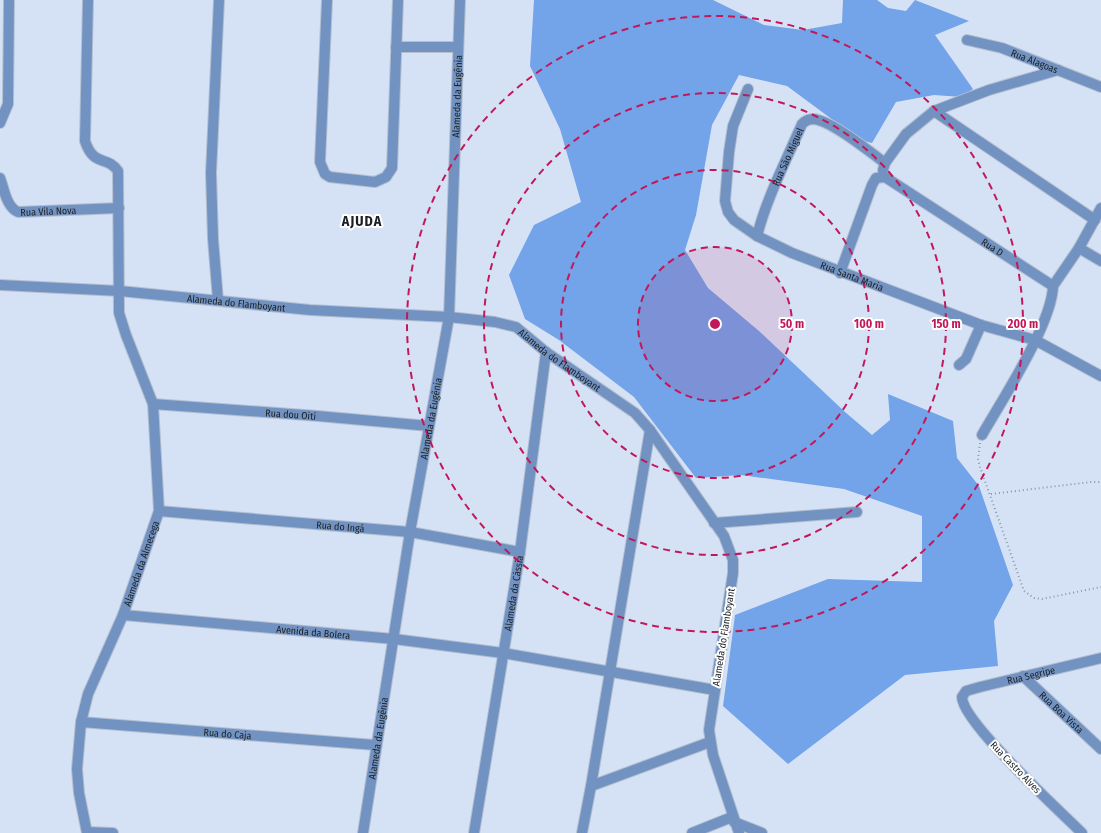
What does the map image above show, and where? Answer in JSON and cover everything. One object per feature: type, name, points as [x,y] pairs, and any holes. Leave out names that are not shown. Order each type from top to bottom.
[{"type":"street","points":[[0,123],[8,104],[8,0]]},
{"type":"street","name":"Alameda da Almecega","points":[[87,832],[79,793],[77,769],[80,722],[88,694],[123,616],[159,511],[152,404],[122,323],[118,304],[120,291],[118,171],[111,164],[93,157],[85,142],[88,0]]},
{"type":"street","points":[[218,300],[213,239],[211,173],[220,0]]},
{"type":"street","points":[[327,0],[319,154],[322,168],[330,177],[375,182],[386,178],[390,174],[392,168],[398,0]]},
{"type":"street","name":"Alameda da Eugênia","points":[[363,833],[375,745],[394,639],[410,532],[449,317],[460,0]]},
{"type":"street","name":"Rua Alagoas","points":[[967,40],[1002,48],[1101,87]]},
{"type":"street","points":[[396,46],[458,47]]},
{"type":"street","points":[[840,272],[872,184],[876,178],[881,177],[885,164],[906,134],[934,111],[989,90],[1058,70]]},
{"type":"street","name":"Rua Santa Maria","points":[[748,89],[733,126],[728,152],[726,208],[730,216],[757,236],[792,253],[981,326],[1035,340],[1101,376]]},
{"type":"street","points":[[934,111],[1095,220]]},
{"type":"street","name":"Rua São Miguel","points":[[757,236],[762,218],[776,183],[802,124],[807,120],[811,119],[824,123],[865,148],[885,164]]},
{"type":"street","name":"Rua D","points":[[881,177],[885,177],[1052,286]]},
{"type":"street","name":"Rua Vila Nova","points":[[0,178],[8,201],[13,209],[18,212],[119,208]]},
{"type":"street","points":[[982,435],[1035,340],[1052,297],[1052,286],[1079,248],[1101,208]]},
{"type":"street","points":[[1079,248],[1101,261]]},
{"type":"street","name":"Alameda do Flamboyant","points":[[0,285],[120,291],[310,310],[449,317],[506,324],[524,332],[546,352],[620,400],[635,412],[650,430],[724,536],[733,560],[731,586],[715,690],[710,742],[733,820],[739,833]]},
{"type":"street","points":[[959,365],[966,359],[981,326]]},
{"type":"street","name":"Alameda da Cássia","points":[[474,833],[520,552],[546,352]]},
{"type":"street","name":"Rua dou Oiti","points":[[152,404],[429,426]]},
{"type":"street","points":[[582,833],[650,430]]},
{"type":"street","name":"Rua do Ingá","points":[[159,511],[410,532],[520,552]]},
{"type":"street","points":[[714,523],[856,512]]},
{"type":"street","name":"Avenida da Bolera","points":[[123,616],[394,639],[503,654],[715,690]]},
{"type":"street","name":"Rua Segripe","points":[[963,694],[980,687],[1101,658]]},
{"type":"street","name":"Rua Boa Vista","points":[[1023,676],[1101,749]]},
{"type":"street","name":"Rua Castro Alves","points":[[963,694],[962,700],[964,708],[985,735],[1082,833]]},
{"type":"street","name":"Rua do Caja","points":[[80,722],[375,745]]},
{"type":"street","points":[[591,786],[710,742]]},
{"type":"street","points":[[692,833],[733,820],[762,833]]},
{"type":"street","points":[[87,832],[113,833]]},
{"type":"path","points":[[982,435],[978,449],[978,459],[1024,591],[1029,596],[1042,599],[1101,586]]},
{"type":"path","points":[[991,494],[1101,482]]},
{"type":"shaded area","points":[[534,0],[713,0],[764,25],[803,30],[842,23],[843,0],[877,0],[888,8],[906,11],[915,0],[969,21],[935,35],[973,89],[962,97],[934,95],[896,102],[872,143],[860,140],[787,86],[739,75],[712,125],[696,215],[685,250],[708,288],[759,331],[845,412],[872,435],[890,420],[888,394],[953,421],[957,458],[979,486],[1013,585],[994,621],[998,666],[905,675],[788,764],[723,706],[735,615],[828,579],[922,582],[922,516],[844,489],[741,475],[696,478],[634,397],[559,340],[525,319],[509,275],[534,225],[581,202],[560,129],[530,66]]},
{"type":"district","name":"AJUDA","points":[[362,221]]}]
